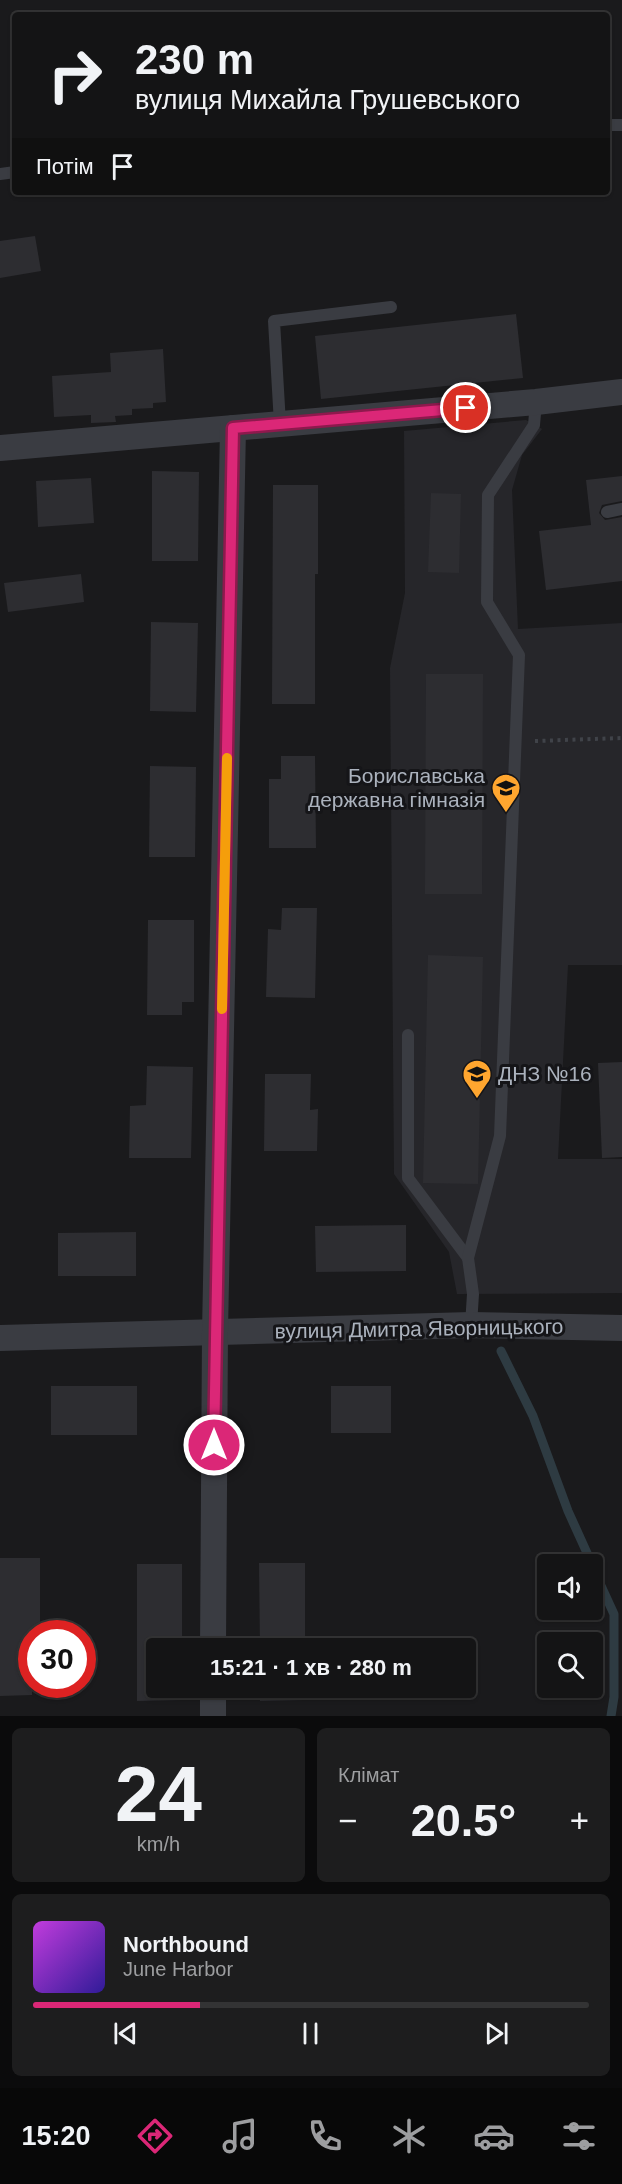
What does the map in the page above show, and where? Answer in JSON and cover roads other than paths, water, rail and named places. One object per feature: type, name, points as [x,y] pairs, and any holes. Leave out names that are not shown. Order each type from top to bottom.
[{"type":"street","points":[[0,448],[536,402],[622,392]]},
{"type":"street","points":[[213,1638],[215,1332],[233,428]]},
{"type":"street","name":"вулиця Дмитра Яворницького","points":[[0,1338],[471,1325],[622,1328]]},
{"type":"street","points":[[213,1698],[213,1716]]},
{"type":"lane","points":[[280,424],[274,321],[391,307]]},
{"type":"lane","points":[[471,1325],[473,1294],[468,1258],[500,1136],[519,655],[486,602],[488,495],[534,425],[536,402]]},
{"type":"lane","points":[[607,512],[622,508]]},
{"type":"lane","points":[[408,1035],[408,1178],[468,1258]]},
{"type":"waterway","points":[[501,1351],[533,1416],[568,1511],[587,1554]]},
{"type":"waterway","points":[[603,1590],[614,1614],[614,1697],[611,1716]]},
{"type":"place","name":"Бориславська державна гімназія","points":[[506,814]]},
{"type":"place","name":"ДНЗ №16","points":[[477,1100]]}]
